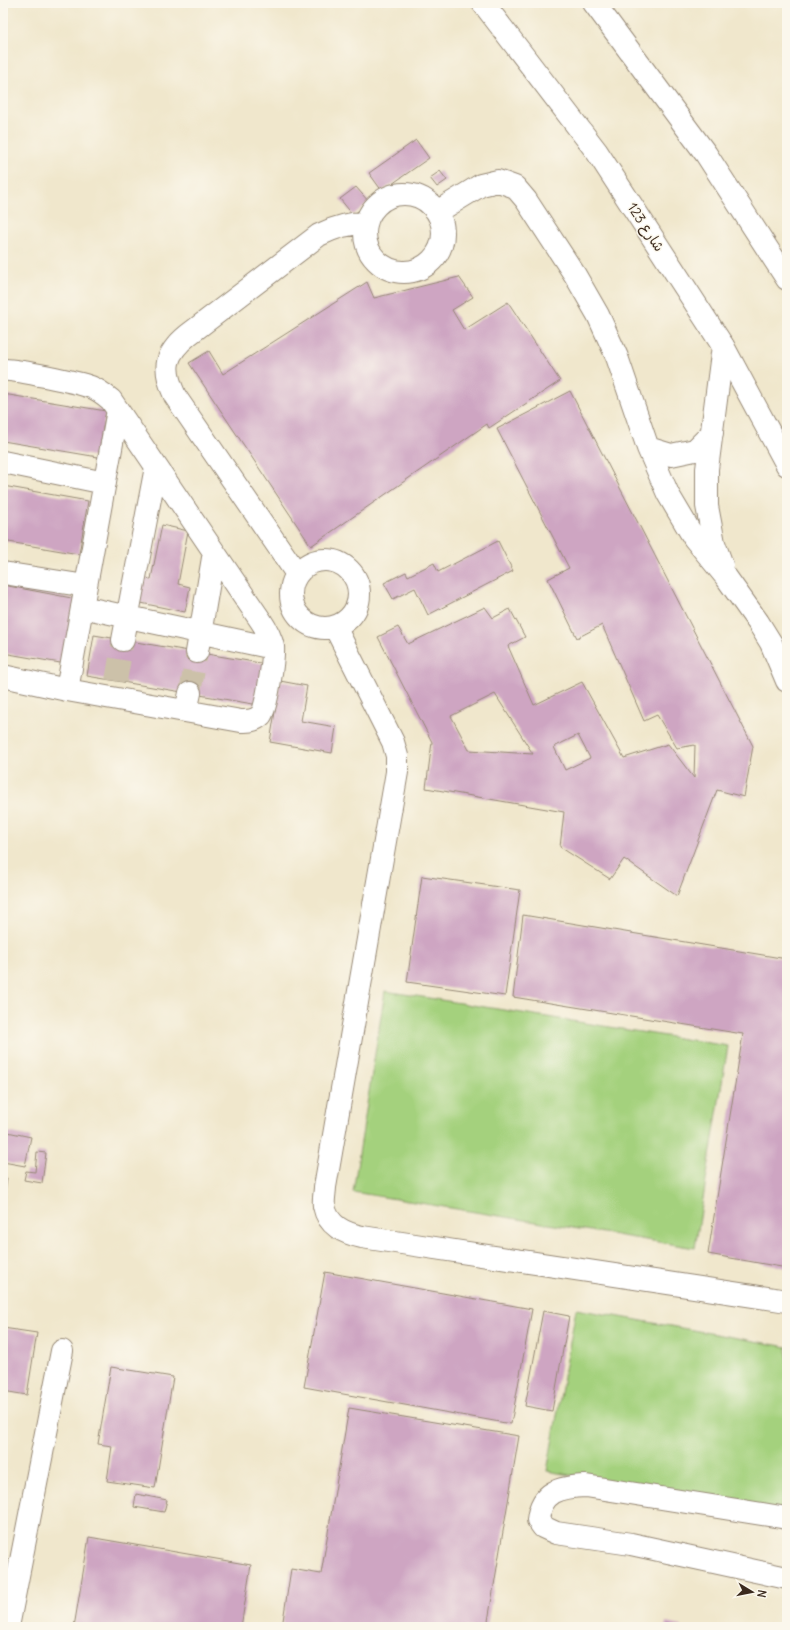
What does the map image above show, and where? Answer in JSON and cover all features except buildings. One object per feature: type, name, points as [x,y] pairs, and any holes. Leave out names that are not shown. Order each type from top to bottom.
[{"type":"main road","name":"شارع 123","points":[[483,3],[597,152],[723,346],[787,465]]},
{"type":"main road","points":[[594,3],[706,154],[787,279]]},
{"type":"main road","points":[[437,212],[481,185],[498,181],[515,187],[526,200],[575,275],[598,315],[617,357],[648,448],[668,494],[694,538],[726,577],[758,622],[771,643],[787,681]]},
{"type":"main road","points":[[398,194],[412,195],[426,201],[437,212],[442,227],[442,242],[436,256],[424,267],[410,273],[394,272],[380,265],[370,254],[364,239],[365,223],[372,210],[383,200],[398,194]]},
{"type":"main road","points":[[297,574],[175,396],[168,380],[168,362],[175,346],[188,335],[319,235],[333,227],[349,223],[365,223]]},
{"type":"main road","points":[[723,346],[707,469],[707,506],[714,543],[726,577]]},
{"type":"main road","points":[[3,370],[19,371],[90,386],[106,396],[118,410],[269,634],[273,648],[266,704],[261,714],[252,721],[241,721],[188,702],[114,690],[67,690],[3,676]]},
{"type":"main road","points":[[67,690],[118,410]]},
{"type":"main road","points":[[648,448],[671,456],[695,450],[712,433]]},
{"type":"main road","points":[[3,462],[105,483]]},
{"type":"main road","points":[[123,640],[156,466]]},
{"type":"main road","points":[[198,642],[214,552]]},
{"type":"main road","points":[[325,560],[340,563],[352,574],[359,589],[357,605],[348,619],[335,627],[318,628],[302,621],[292,607],[290,589],[297,574],[309,563],[325,560]]},
{"type":"main road","points":[[3,572],[84,597],[128,617],[198,642],[273,648]]},
{"type":"main road","points":[[335,627],[393,742],[397,756],[397,772],[325,1187],[323,1204],[328,1218],[336,1227],[347,1233],[362,1237],[787,1301]]},
{"type":"main road","points":[[8,1627],[62,1351]]},
{"type":"main road","points":[[787,1518],[586,1486],[568,1486],[544,1499],[540,1508],[538,1520],[543,1527],[556,1533],[631,1544],[787,1578]]},
{"type":"green space","points":[[385,991],[728,1046],[695,1248],[353,1192]]},
{"type":"green space","points":[[576,1309],[787,1347],[787,1514],[547,1471]]},
{"type":"tunnel","points":[[116,681],[123,640]]},
{"type":"tunnel","points":[[190,693],[197,652]]}]
